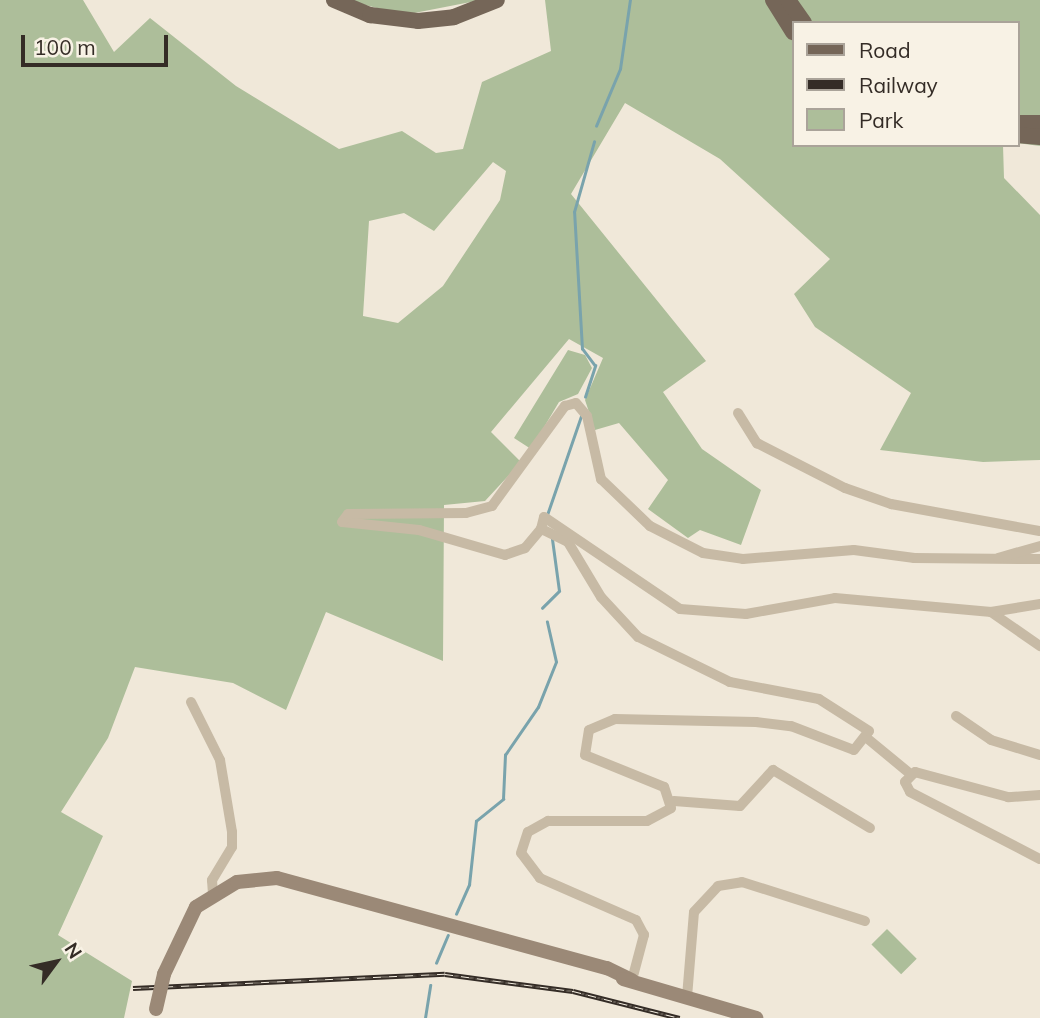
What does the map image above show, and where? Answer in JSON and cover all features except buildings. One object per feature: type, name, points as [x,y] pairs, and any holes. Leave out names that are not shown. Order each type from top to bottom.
[{"type":"main road","points":[[334,0],[370,15],[418,21],[454,17],[497,0]]},
{"type":"main road","points":[[773,0],[792,30]]},
{"type":"main road","points":[[788,0],[803,21]]},
{"type":"main road","points":[[1019,127],[1040,123]]},
{"type":"main road","points":[[1019,127],[1040,129]]},
{"type":"main road","points":[[1019,127],[1040,137]]},
{"type":"main road","points":[[155,1013],[164,974],[181,929],[213,893],[262,878],[302,882],[756,1018]]},
{"type":"street","points":[[1040,559],[997,560],[854,550],[743,559],[703,553],[650,526],[601,479],[587,416],[576,403],[565,406],[492,506],[466,513],[348,514],[342,522],[419,530],[505,555],[524,548],[541,530],[544,517],[563,524],[616,570],[680,609],[746,614],[835,598],[991,612],[1040,604]]},
{"type":"street","points":[[738,413],[757,443],[845,488],[891,504],[1040,531]]},
{"type":"street","points":[[541,530],[568,542],[601,597],[638,637],[718,678],[819,699],[861,723],[868,738],[908,772],[1008,797],[1040,795]]},
{"type":"street","points":[[997,560],[1040,546]]},
{"type":"street","points":[[991,612],[1040,646]]},
{"type":"street","points":[[191,702],[220,760],[232,832],[213,893]]},
{"type":"street","points":[[956,716],[991,740],[1040,755]]},
{"type":"street","points":[[674,801],[664,788],[592,761],[583,749],[589,730],[615,719],[709,720],[791,726],[846,749],[868,738]]},
{"type":"street","points":[[632,980],[642,928],[540,878],[526,866],[523,842],[548,821],[647,821],[674,801],[740,806],[773,770],[870,828]]},
{"type":"street","points":[[908,772],[910,792],[1040,859]]},
{"type":"street","points":[[687,997],[694,912],[718,886],[742,881],[865,921]]},
{"type":"green space","points":[[0,0],[83,0],[114,52],[150,18],[236,86],[339,149],[402,131],[436,153],[463,149],[482,82],[551,51],[545,0],[1040,0],[1040,146],[1019,143],[1019,21],[792,21],[792,147],[1003,147],[1004,178],[1040,215],[1040,460],[983,462],[880,450],[911,393],[815,327],[794,294],[830,259],[720,159],[625,103],[571,194],[706,361],[663,392],[702,449],[761,490],[741,545],[700,530],[688,538],[648,509],[668,480],[619,423],[595,430],[585,400],[603,358],[569,339],[491,432],[521,462],[485,501],[444,505],[443,661],[326,612],[286,710],[233,683],[135,667],[108,738],[61,812],[103,836],[58,935],[132,981],[124,1018],[0,1018]],"holes":[[[493,162],[506,171],[500,200],[443,286],[398,323],[363,316],[369,221],[404,213],[434,231]]]},
{"type":"green space","points":[[346,0],[481,0],[404,15]]},
{"type":"green space","points":[[568,350],[585,355],[592,368],[578,394],[559,402],[531,449],[514,438]]},
{"type":"green space","points":[[887,929],[917,959],[901,974],[871,945]]},
{"type":"waterway","points":[[596,126],[620,69],[630,0]]},
{"type":"waterway","points":[[585,397],[595,366],[582,349],[574,212],[594,142]]},
{"type":"waterway","points":[[547,515],[581,416]]},
{"type":"waterway","points":[[542,608],[559,591],[552,539]]},
{"type":"waterway","points":[[456,914],[469,885],[476,821],[503,799],[505,755],[538,707],[556,662],[547,622]]},
{"type":"waterway","points":[[436,963],[448,935]]},
{"type":"waterway","points":[[425,1018],[430,985]]},
{"type":"railway","points":[[133,988],[445,974],[573,991],[680,1018]]}]
